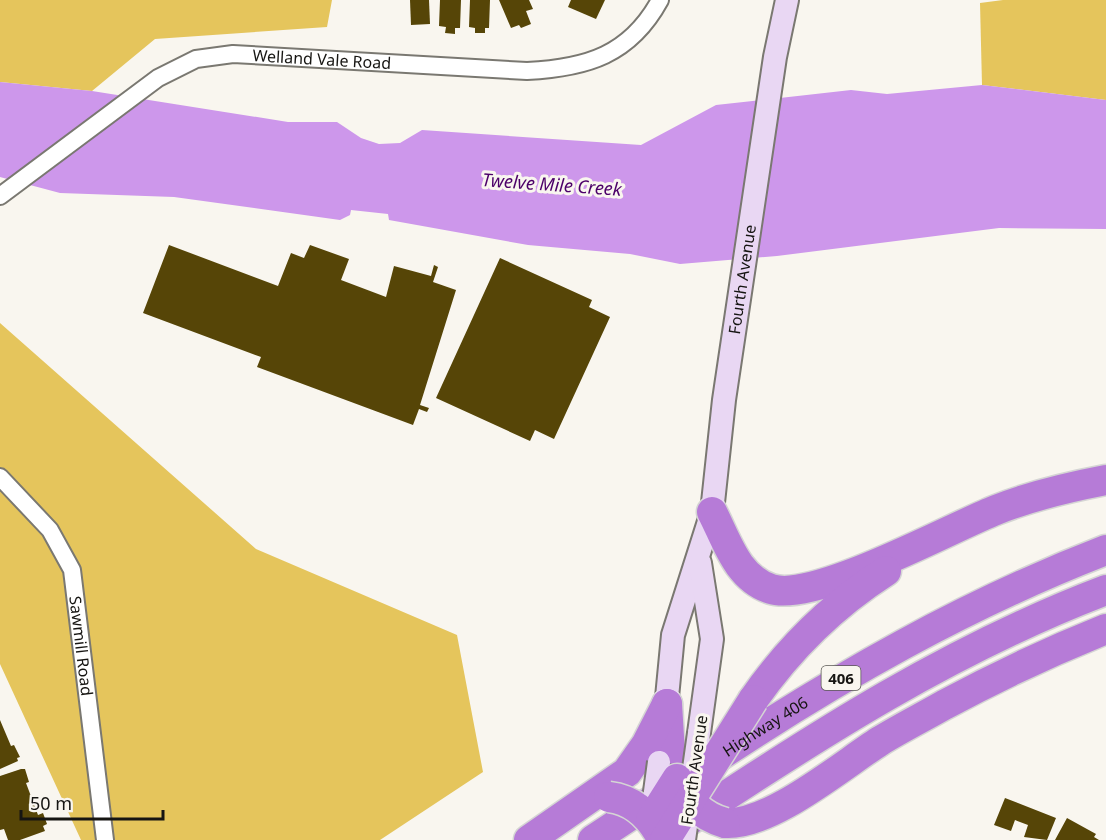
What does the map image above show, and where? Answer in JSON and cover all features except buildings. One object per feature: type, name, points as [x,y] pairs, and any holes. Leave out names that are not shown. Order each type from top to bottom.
[{"type":"highway","points":[[712,512],[740,567],[753,580],[780,591],[821,584],[1032,497],[1106,480]]},
{"type":"highway","points":[[674,774],[753,700],[774,669],[837,607],[873,580],[958,527]]},
{"type":"highway","name":"Highway 406","points":[[593,840],[758,730],[889,651],[999,594],[1106,550]]},
{"type":"highway","name":"406","points":[[654,837],[913,679],[990,639],[1106,590]]},
{"type":"highway","points":[[667,704],[674,774],[699,812],[735,832],[748,821],[800,795],[882,740],[945,704],[1106,628]]},
{"type":"highway","points":[[579,808],[631,767],[667,704]]},
{"type":"highway","points":[[654,837],[674,774],[699,733]]},
{"type":"highway","points":[[529,840],[579,808],[594,800],[609,797],[634,805],[654,837]]},
{"type":"main road","name":"Fourth Avenue","points":[[667,704],[673,635],[712,512],[724,400],[776,57],[787,0]]},
{"type":"main road","name":"Fourth Avenue","points":[[699,558],[712,639],[699,733]]},
{"type":"main road","name":"Fourth Avenue","points":[[674,774],[684,840]]},
{"type":"main road","points":[[654,837],[674,774]]},
{"type":"street","name":"Welland Vale Road","points":[[1,195],[158,78],[196,59],[233,54],[527,71],[558,69],[588,63],[619,48],[637,33],[660,0]]},
{"type":"street","name":"Sawmill Road","points":[[0,477],[50,530],[72,570],[105,840]]},
{"type":"shaded area","points":[[0,0],[332,0],[327,27],[155,39],[92,91],[0,82]]},
{"type":"shaded area","points":[[1003,0],[1106,0],[1106,100],[982,85],[980,3]]},
{"type":"shaded area","points":[[0,323],[256,549],[457,635],[483,772],[380,840],[81,840],[0,664]]},
{"type":"water","name":"Twelve Mile Creek","points":[[0,82],[92,91],[288,122],[337,122],[361,138],[379,144],[400,143],[422,130],[641,145],[716,105],[851,90],[887,94],[982,85],[1106,100],[1106,229],[999,228],[777,256],[680,264],[630,254],[528,245],[389,220],[388,214],[351,210],[350,215],[340,220],[174,197],[60,193],[0,177]]}]
